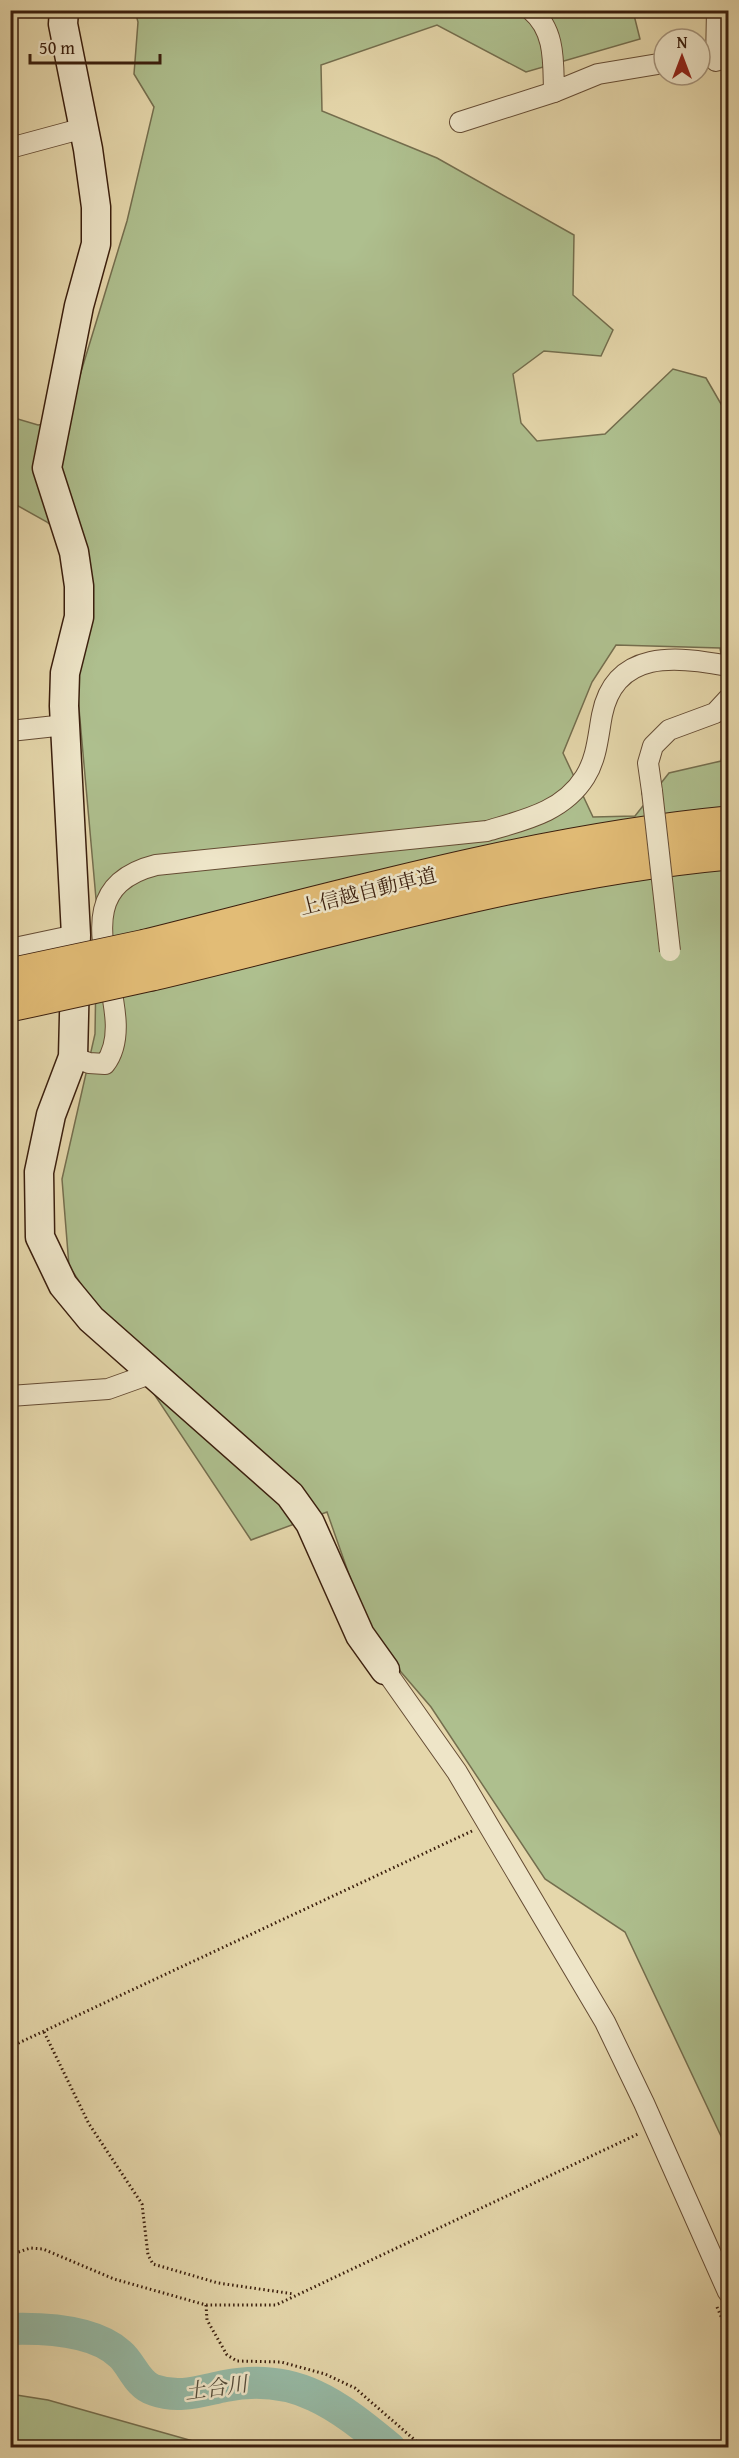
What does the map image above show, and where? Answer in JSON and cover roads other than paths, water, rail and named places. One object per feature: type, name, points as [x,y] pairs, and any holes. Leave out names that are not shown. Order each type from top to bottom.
[{"type":"highway","name":"上信越自動車道","points":[[10,1005],[149,960],[529,853],[611,838],[729,823]]},
{"type":"highway","name":"上信越自動車道","points":[[10,975],[149,960],[535,882],[616,868],[729,853]]},
{"type":"street","points":[[64,10],[63,24],[84,128],[96,207],[96,244],[79,306],[47,468],[74,552],[79,586],[79,617],[65,673],[65,725],[76,935],[73,1057],[51,1115],[39,1172],[40,1237],[63,1285],[91,1319],[150,1374],[290,1495],[310,1523],[360,1635],[458,1772],[605,2022],[729,2292]]},
{"type":"street","points":[[531,10],[539,17],[552,41],[554,92]]},
{"type":"street","points":[[715,60],[717,10]]},
{"type":"street","points":[[460,122],[554,92],[597,74],[652,65]]},
{"type":"street","points":[[10,148],[84,128]]},
{"type":"street","points":[[73,1057],[89,1064],[105,1064],[114,1052],[114,1020],[102,922],[106,900],[122,879],[136,870],[156,865],[487,831],[526,819],[559,806],[585,777],[597,748],[602,713],[613,683],[637,666],[666,658],[729,666]]},
{"type":"street","points":[[670,951],[648,763],[653,746],[669,730],[716,713],[729,699]]},
{"type":"street","points":[[10,731],[65,725]]},
{"type":"street","points":[[10,949],[76,935]]},
{"type":"street","points":[[10,1396],[108,1389],[150,1374]]},
{"type":"waterway","name":"土合川","points":[[10,2329],[53,2330],[97,2340],[120,2354],[143,2384],[163,2393],[190,2393],[250,2383],[295,2388],[334,2406],[390,2448]]}]
